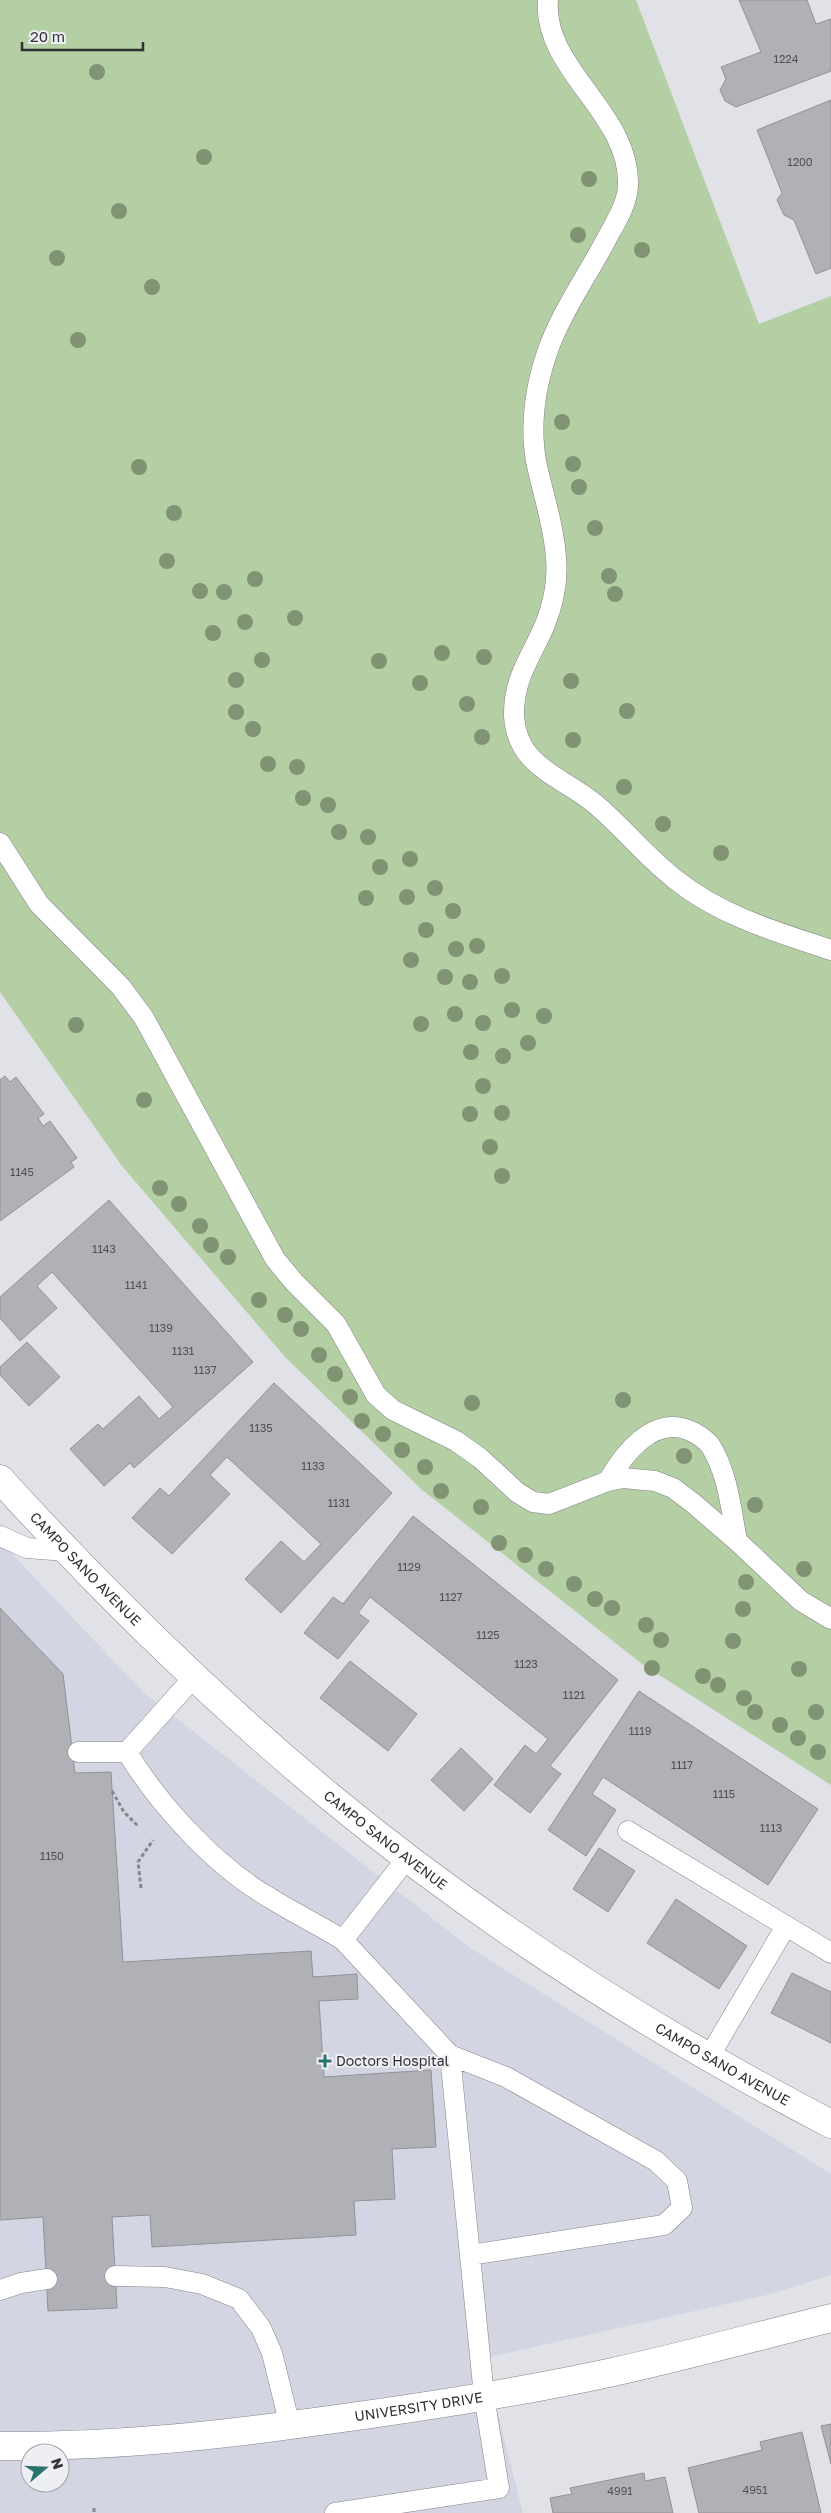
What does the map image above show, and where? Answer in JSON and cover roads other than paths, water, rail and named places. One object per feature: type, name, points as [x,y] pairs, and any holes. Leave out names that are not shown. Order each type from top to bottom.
[{"type":"street","name":"CAMPO SANO AVENUE","points":[[0,1479],[66,1551],[194,1677],[331,1797],[408,1857],[574,1974],[709,2058],[831,2124]]},
{"type":"street","name":"UNIVERSITY DRIVE","points":[[0,2446],[89,2445],[149,2441],[290,2426],[484,2396],[614,2372],[831,2318]]},
{"type":"lane","points":[[548,0],[549,24],[556,43],[609,124],[621,148],[627,168],[628,188],[624,206],[615,225],[558,328],[548,350],[537,397],[533,438],[536,463],[553,531],[557,581],[545,624],[520,673],[514,718],[519,738],[528,756],[549,774],[590,800],[677,881],[737,917],[831,950]]},
{"type":"lane","points":[[0,843],[39,904],[121,986],[144,1018],[275,1259],[294,1282],[336,1324],[376,1395],[393,1410],[464,1447],[480,1458],[518,1493],[533,1502],[548,1504],[608,1481],[638,1479],[656,1482],[673,1488],[737,1541],[800,1601],[831,1619]]},
{"type":"lane","points":[[608,1481],[620,1461],[647,1435],[663,1428],[678,1426],[693,1432],[708,1443],[718,1460],[726,1482],[737,1541]]},
{"type":"lane","points":[[0,1536],[27,1548],[66,1551]]},
{"type":"lane","points":[[78,1752],[126,1752],[194,1677]]},
{"type":"lane","points":[[126,1752],[146,1784],[191,1833],[234,1873],[269,1898],[343,1940],[450,2055],[506,2077],[656,2161],[677,2181],[682,2208],[664,2225],[470,2255]]},
{"type":"lane","points":[[628,1831],[831,1953]]},
{"type":"lane","points":[[343,1940],[408,1857]]},
{"type":"lane","points":[[709,2058],[786,1926]]},
{"type":"lane","points":[[335,2513],[499,2488],[484,2396],[450,2055]]},
{"type":"lane","points":[[115,2276],[165,2277],[202,2284],[239,2300],[261,2328],[272,2353],[290,2426]]},
{"type":"lane","points":[[0,2290],[21,2283],[46,2279]]},
{"type":"place","name":"Doctors Hospital","points":[[325,2061]]}]
